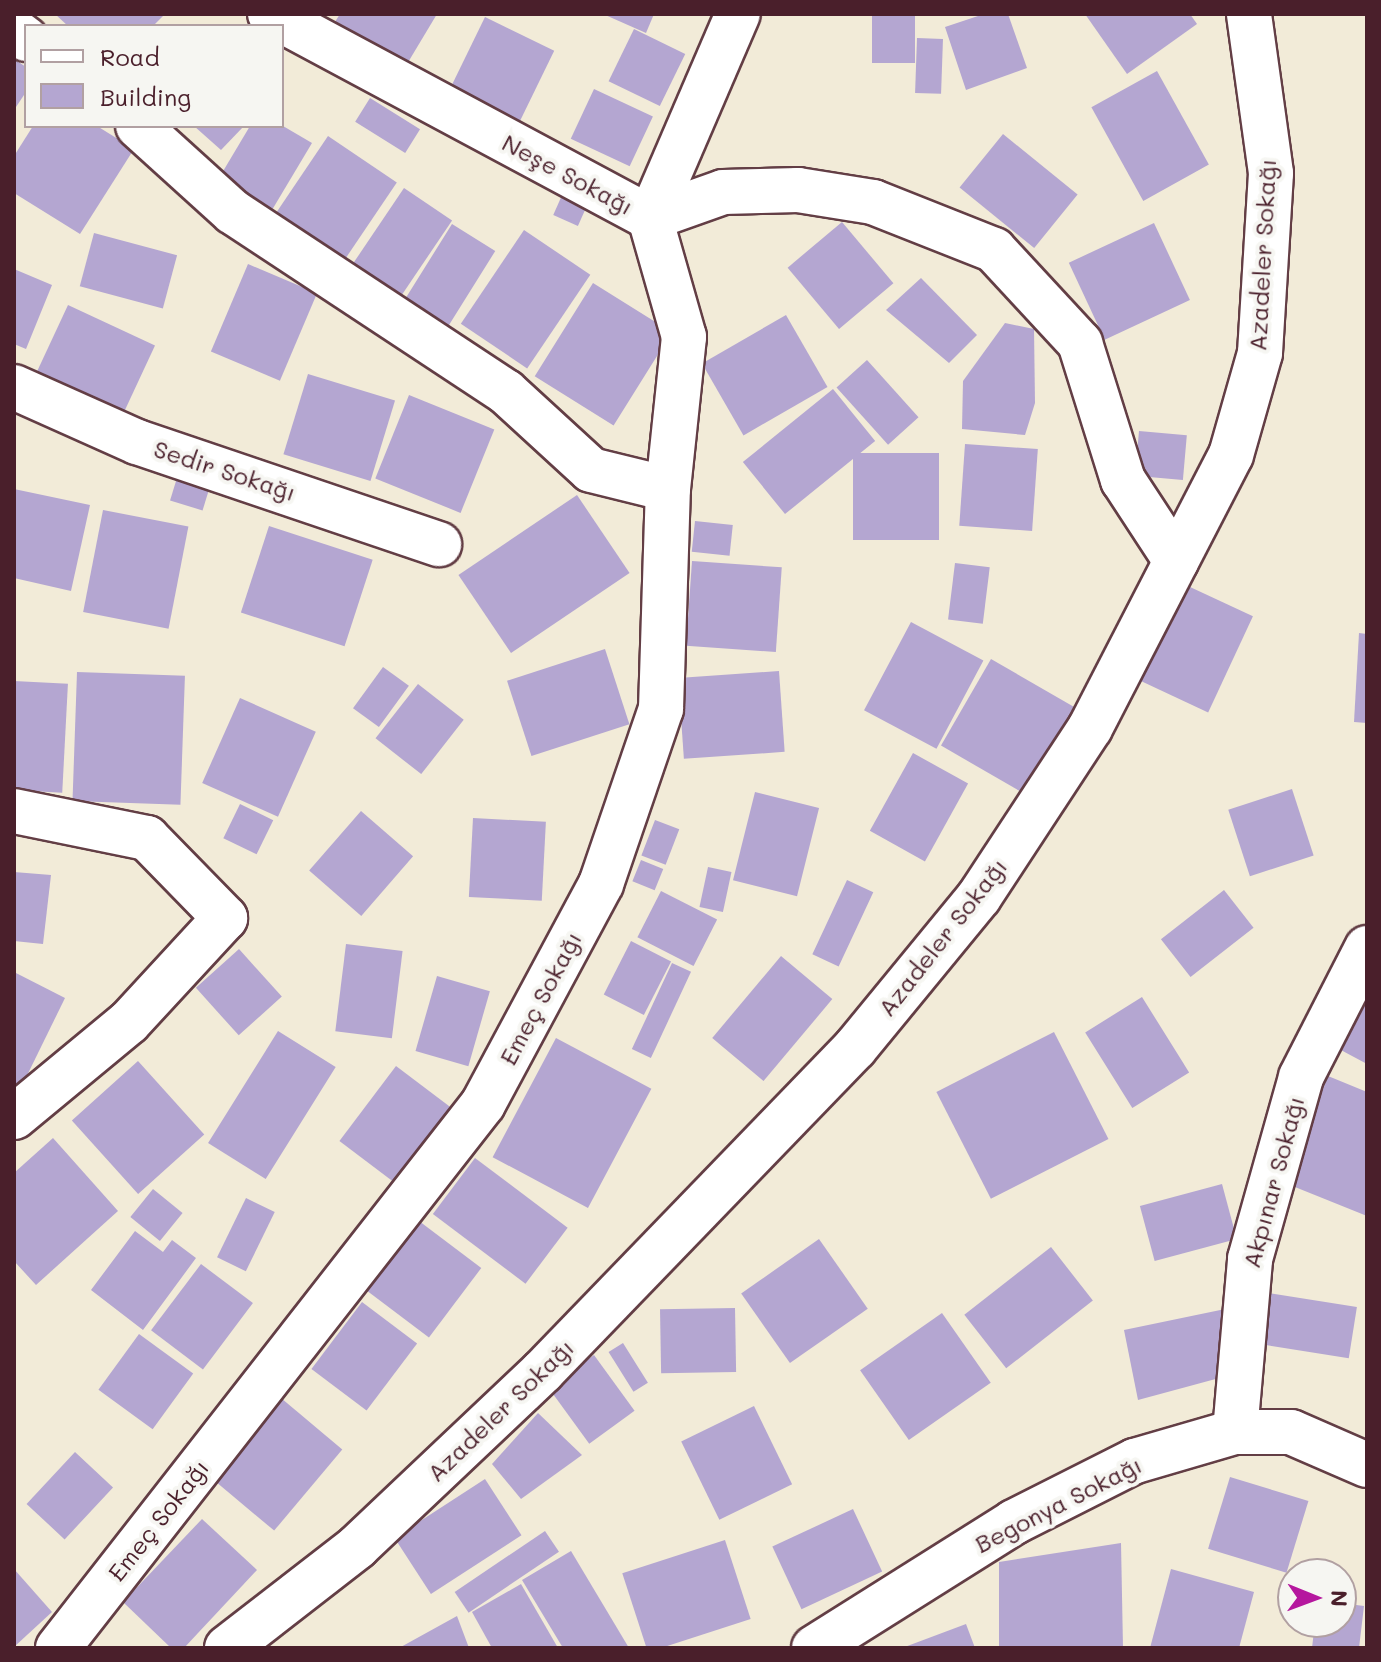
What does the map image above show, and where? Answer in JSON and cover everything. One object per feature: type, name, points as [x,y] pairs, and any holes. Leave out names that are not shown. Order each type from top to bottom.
[{"type":"street","name":"Neşe Sokağı","points":[[270,14],[650,218],[723,192],[798,190],[873,202],[994,250],[1080,343],[1123,480],[1176,561]]},
{"type":"street","points":[[650,218],[738,14]]},
{"type":"street","name":"Azadeler Sokağı","points":[[227,1648],[357,1547],[543,1371],[855,1048],[996,871],[1090,728],[1231,455],[1260,353],[1271,173],[1249,14]]},
{"type":"street","points":[[140,128],[233,212],[506,392],[591,470],[668,489]]},
{"type":"street","name":"Emeç Sokağı","points":[[58,1648],[483,1104],[601,884],[661,709],[668,489],[684,337],[650,218]]},
{"type":"street","name":"Sedir Sokağı","points":[[14,387],[137,442],[439,544]]},
{"type":"street","points":[[14,811],[147,838],[225,918],[129,1022],[14,1117]]},
{"type":"street","name":"Akpınar Sokağı","points":[[1235,1432],[1250,1259],[1301,1077],[1367,948]]},
{"type":"street","name":"Begonya Sokağı","points":[[814,1648],[1014,1522],[1135,1461],[1235,1432],[1291,1432],[1367,1465]]},
{"type":"building","points":[[55,14],[165,14],[155,24],[66,24]]},
{"type":"building","points":[[340,14],[437,14],[404,69],[333,25]]},
{"type":"building","points":[[603,14],[654,14],[646,33]]},
{"type":"building","points":[[872,14],[915,14],[915,63],[872,63]]},
{"type":"building","points":[[984,14],[1008,14],[1027,68],[966,90],[945,27]]},
{"type":"building","points":[[1085,14],[1190,14],[1197,24],[1127,74]]},
{"type":"building","points":[[485,17],[554,51],[515,132],[446,98]]},
{"type":"building","points":[[634,29],[685,54],[660,106],[609,81]]},
{"type":"building","points":[[917,38],[943,39],[941,94],[915,93]]},
{"type":"building","points":[[14,59],[24,66],[24,95],[14,110]]},
{"type":"building","points":[[1157,71],[1209,165],[1143,201],[1091,107]]},
{"type":"building","points":[[594,89],[653,116],[630,166],[571,139]]},
{"type":"building","points":[[370,98],[420,129],[405,153],[355,122]]},
{"type":"building","points":[[284,127],[312,143],[269,215],[216,183],[249,128]]},
{"type":"building","points":[[32,128],[100,128],[134,149],[80,234],[14,193],[14,156]]},
{"type":"building","points":[[196,128],[242,128],[221,150]]},
{"type":"building","points":[[1003,134],[1078,194],[1034,248],[960,188]]},
{"type":"building","points":[[328,136],[397,182],[336,272],[268,226]]},
{"type":"building","points":[[404,188],[452,220],[398,300],[350,268]]},
{"type":"building","points":[[563,193],[588,204],[578,226],[553,215]]},
{"type":"building","points":[[842,222],[893,283],[839,329],[788,268]]},
{"type":"building","points":[[1154,223],[1190,300],[1105,340],[1069,263]]},
{"type":"building","points":[[452,224],[495,251],[448,327],[405,299]]},
{"type":"building","points":[[524,230],[590,275],[527,368],[461,324]]},
{"type":"building","points":[[94,233],[177,255],[163,308],[80,286]]},
{"type":"building","points":[[248,264],[317,293],[280,381],[211,351]]},
{"type":"building","points":[[14,269],[52,285],[26,349],[14,344]]},
{"type":"building","points":[[921,278],[977,335],[949,363],[886,310]]},
{"type":"building","points":[[593,283],[672,332],[614,426],[535,376]]},
{"type":"building","points":[[68,305],[155,346],[121,419],[34,378]]},
{"type":"building","points":[[786,315],[828,387],[743,435],[702,364]]},
{"type":"building","points":[[1005,323],[1034,329],[1035,403],[1025,435],[962,429],[963,381]]},
{"type":"building","points":[[867,360],[919,417],[888,445],[837,387]]},
{"type":"building","points":[[308,374],[395,401],[370,481],[283,454]]},
{"type":"building","points":[[833,389],[875,441],[785,514],[743,462]]},
{"type":"building","points":[[409,395],[494,429],[461,513],[375,478]]},
{"type":"building","points":[[1139,431],[1187,435],[1183,480],[1135,476]]},
{"type":"building","points":[[965,444],[1038,449],[1032,531],[959,526]]},
{"type":"building","points":[[853,453],[939,453],[939,540],[853,540]]},
{"type":"building","points":[[180,468],[213,478],[203,510],[170,501]]},
{"type":"building","points":[[14,489],[90,505],[71,591],[14,578]]},
{"type":"building","points":[[577,495],[630,573],[511,653],[458,575]]},
{"type":"building","points":[[103,510],[188,527],[169,629],[83,612]]},
{"type":"building","points":[[695,521],[733,525],[730,556],[692,552]]},
{"type":"building","points":[[269,526],[373,560],[345,646],[241,613]]},
{"type":"building","points":[[692,561],[782,567],[776,652],[686,646]]},
{"type":"building","points":[[955,563],[990,567],[983,624],[948,620]]},
{"type":"building","points":[[1175,580],[1253,616],[1208,712],[1130,676]]},
{"type":"building","points":[[911,622],[983,660],[936,749],[864,710]]},
{"type":"building","points":[[1359,633],[1367,634],[1367,723],[1354,722]]},
{"type":"building","points":[[605,649],[629,724],[531,756],[507,681]]},
{"type":"building","points":[[991,659],[1075,708],[1025,794],[941,746]]},
{"type":"building","points":[[383,667],[409,686],[379,727],[353,708]]},
{"type":"building","points":[[779,671],[785,752],[684,759],[678,678]]},
{"type":"building","points":[[77,672],[185,676],[180,805],[72,801]]},
{"type":"building","points":[[14,681],[68,684],[62,793],[14,790]]},
{"type":"building","points":[[418,684],[464,720],[421,774],[376,738]]},
{"type":"building","points":[[240,698],[316,732],[278,817],[202,783]]},
{"type":"building","points":[[913,753],[968,784],[925,861],[870,831]]},
{"type":"building","points":[[1292,789],[1314,856],[1250,876],[1228,810]]},
{"type":"building","points":[[755,792],[819,808],[797,896],[733,880]]},
{"type":"building","points":[[240,804],[273,820],[257,854],[223,838]]},
{"type":"building","points":[[361,811],[413,856],[361,916],[309,871]]},
{"type":"building","points":[[473,818],[546,822],[542,901],[469,897]]},
{"type":"building","points":[[655,820],[679,829],[666,865],[641,855]]},
{"type":"building","points":[[641,860],[663,869],[655,890],[632,881]]},
{"type":"building","points":[[708,867],[731,872],[723,912],[699,907]]},
{"type":"building","points":[[14,872],[51,875],[43,944],[14,941]]},
{"type":"building","points":[[847,880],[873,892],[839,967],[812,954]]},
{"type":"building","points":[[1224,890],[1254,928],[1191,977],[1161,939]]},
{"type":"building","points":[[661,891],[717,920],[694,966],[637,937]]},
{"type":"building","points":[[631,941],[671,961],[644,1015],[604,994]]},
{"type":"building","points":[[346,944],[403,951],[392,1038],[335,1031]]},
{"type":"building","points":[[239,949],[282,997],[239,1035],[196,988]]},
{"type":"building","points":[[781,956],[832,999],[764,1081],[712,1038]]},
{"type":"building","points":[[672,963],[691,972],[651,1058],[632,1049]]},
{"type":"building","points":[[14,972],[65,998],[14,1102]]},
{"type":"building","points":[[437,976],[490,991],[468,1066],[416,1051]]},
{"type":"building","points":[[1367,995],[1367,1064],[1339,1049]]},
{"type":"building","points":[[1142,997],[1189,1072],[1132,1108],[1085,1033]]},
{"type":"building","points":[[278,1031],[336,1067],[266,1179],[208,1143]]},
{"type":"building","points":[[1054,1032],[1108,1139],[991,1199],[936,1092]]},
{"type":"building","points":[[556,1038],[651,1089],[588,1208],[493,1157]]},
{"type":"building","points":[[138,1061],[204,1135],[138,1194],[72,1121]]},
{"type":"building","points":[[396,1066],[456,1111],[399,1186],[339,1141]]},
{"type":"building","points":[[1328,1076],[1367,1092],[1367,1216],[1285,1183]]},
{"type":"building","points":[[53,1138],[118,1211],[36,1285],[14,1261],[14,1173]]},
{"type":"building","points":[[475,1158],[568,1228],[526,1284],[433,1214]]},
{"type":"building","points":[[1222,1184],[1237,1239],[1155,1261],[1140,1206]]},
{"type":"building","points":[[153,1189],[183,1213],[160,1241],[130,1217]]},
{"type":"building","points":[[246,1198],[275,1212],[246,1271],[217,1257]]},
{"type":"building","points":[[419,1221],[481,1268],[429,1337],[367,1290]]},
{"type":"building","points":[[135,1231],[163,1252],[172,1240],[196,1258],[143,1330],[91,1290]]},
{"type":"building","points":[[819,1239],[868,1309],[790,1363],[741,1293]]},
{"type":"building","points":[[1051,1247],[1093,1301],[1006,1368],[964,1315]]},
{"type":"building","points":[[201,1264],[253,1303],[203,1369],[151,1330]]},
{"type":"building","points":[[1269,1293],[1357,1307],[1349,1358],[1261,1344]]},
{"type":"building","points":[[362,1302],[417,1344],[367,1411],[311,1369]]},
{"type":"building","points":[[735,1308],[736,1372],[661,1373],[660,1309]]},
{"type":"building","points":[[1230,1308],[1223,1377],[1138,1400],[1124,1330]]},
{"type":"building","points":[[942,1313],[991,1383],[909,1440],[860,1370]]},
{"type":"building","points":[[139,1334],[193,1373],[153,1429],[98,1390]]},
{"type":"building","points":[[623,1343],[648,1383],[633,1392],[609,1352]]},
{"type":"building","points":[[594,1355],[635,1411],[589,1444],[549,1388]]},
{"type":"building","points":[[281,1398],[342,1449],[274,1531],[213,1479]]},
{"type":"building","points":[[754,1406],[792,1484],[719,1520],[681,1442]]},
{"type":"building","points":[[538,1413],[582,1455],[521,1499],[492,1464]]},
{"type":"building","points":[[75,1452],[113,1487],[65,1539],[27,1504]]},
{"type":"building","points":[[1230,1477],[1308,1501],[1291,1558],[1277,1558],[1277,1570],[1208,1549]]},
{"type":"building","points":[[485,1479],[521,1535],[431,1594],[394,1538]]},
{"type":"building","points":[[853,1509],[882,1572],[801,1609],[772,1547]]},
{"type":"building","points":[[202,1519],[257,1570],[184,1648],[171,1648],[123,1602]]},
{"type":"building","points":[[545,1531],[559,1552],[469,1613],[455,1592]]},
{"type":"building","points":[[725,1540],[751,1619],[661,1648],[647,1648],[622,1573]]},
{"type":"building","points":[[1121,1543],[1123,1648],[999,1648],[999,1562]]},
{"type":"building","points":[[571,1551],[629,1648],[563,1648],[522,1580]]},
{"type":"building","points":[[14,1569],[52,1612],[14,1647]]},
{"type":"building","points":[[1171,1569],[1254,1592],[1239,1648],[1150,1648]]},
{"type":"building","points":[[521,1584],[558,1648],[492,1648],[472,1612]]},
{"type":"building","points":[[1357,1605],[1364,1606],[1359,1648],[1312,1648],[1313,1638],[1357,1638]]},
{"type":"building","points":[[457,1616],[469,1648],[399,1648]]},
{"type":"building","points":[[966,1624],[975,1648],[902,1648]]}]
